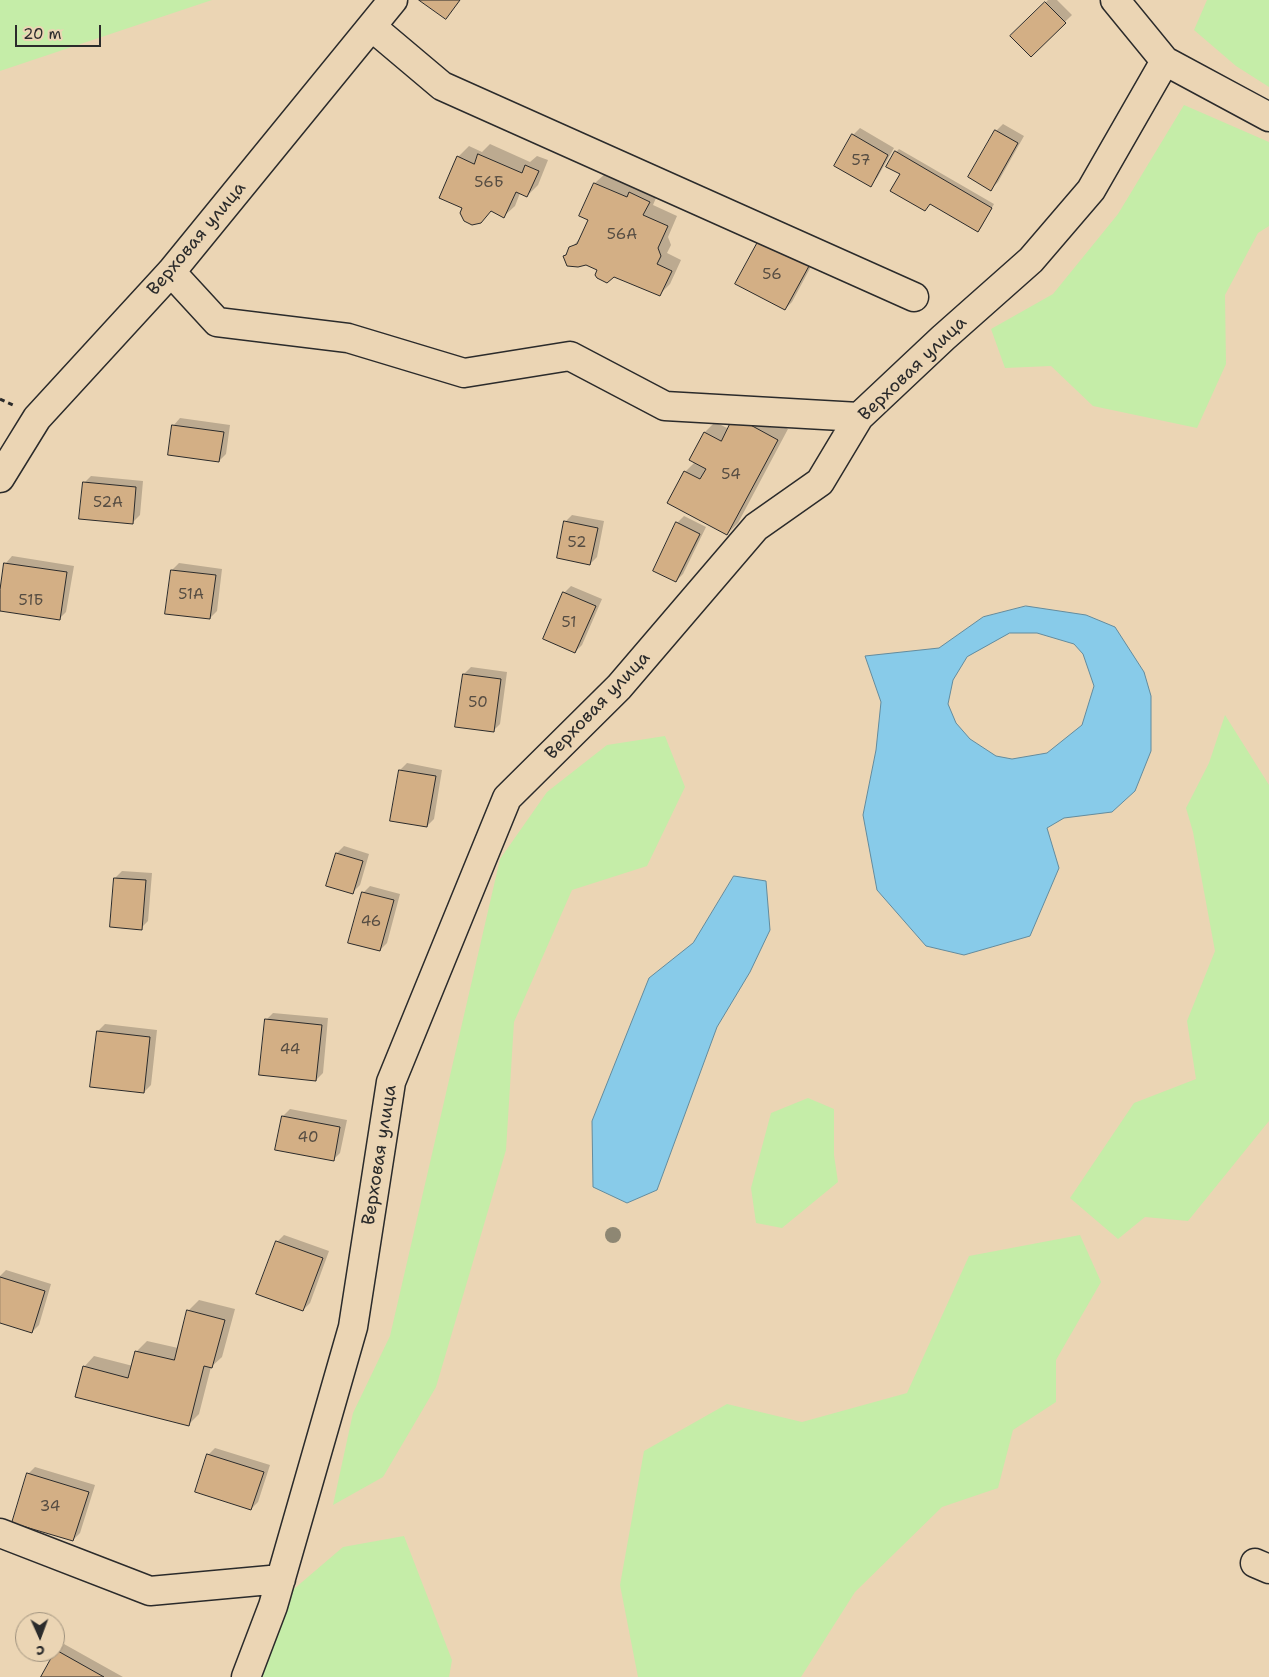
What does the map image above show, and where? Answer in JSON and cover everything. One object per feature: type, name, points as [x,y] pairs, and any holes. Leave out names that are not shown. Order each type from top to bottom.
[{"type":"street","name":"Верховая улица","points":[[0,478],[37,418],[171,272],[393,0]]},
{"type":"street","points":[[1115,0],[1165,61],[1269,117]]},
{"type":"street","points":[[372,27],[442,86],[914,297]]},
{"type":"street","name":"Верховая улица","points":[[246,1677],[281,1579],[353,1327],[391,1082],[507,798],[620,687],[756,527],[820,482],[859,417],[943,338],[1031,260],[1091,190],[1165,61]]},
{"type":"street","points":[[171,272],[218,322],[348,338],[464,372],[570,356],[665,406],[859,417]]},
{"type":"street","points":[[0,1534],[150,1591],[281,1579]]},
{"type":"green space","points":[[0,0],[212,0],[0,71]]},
{"type":"green space","points":[[1207,0],[1269,0],[1269,87],[1236,66],[1194,30]]},
{"type":"green space","points":[[1184,105],[1269,142],[1269,226],[1258,233],[1225,295],[1226,364],[1197,428],[1093,406],[1051,366],[1005,368],[991,329],[1053,294],[1118,214]]},
{"type":"green space","points":[[1225,715],[1269,785],[1269,1121],[1188,1221],[1145,1217],[1118,1239],[1070,1198],[1134,1103],[1196,1079],[1187,1021],[1215,951],[1193,832],[1186,808],[1209,763]]},
{"type":"green space","points":[[665,736],[685,787],[647,866],[572,890],[514,1022],[506,1150],[436,1387],[383,1477],[333,1505],[353,1413],[390,1336],[500,859],[547,792],[607,745]]},
{"type":"green space","points":[[808,1098],[834,1109],[834,1155],[838,1182],[782,1228],[756,1223],[751,1188],[771,1113]]},
{"type":"green space","points":[[1080,1235],[1101,1282],[1056,1360],[1056,1402],[1013,1430],[998,1488],[942,1507],[855,1592],[801,1677],[638,1677],[620,1585],[644,1451],[727,1404],[802,1422],[907,1393],[969,1256]]},
{"type":"green space","points":[[404,1536],[452,1660],[449,1677],[258,1677],[281,1600],[343,1547]]},
{"type":"water","points":[[1026,606],[1086,615],[1115,627],[1144,672],[1151,696],[1151,751],[1135,791],[1112,812],[1064,818],[1047,828],[1059,868],[1030,936],[964,955],[926,946],[877,890],[863,815],[876,750],[881,702],[865,656],[939,648],[983,617]],"holes":[[[1010,633],[1037,633],[1074,644],[1083,654],[1094,686],[1082,725],[1047,753],[1012,759],[996,756],[970,739],[956,723],[948,704],[953,680],[967,657]]]},
{"type":"water","points":[[734,876],[766,881],[770,930],[750,972],[717,1027],[657,1190],[627,1203],[593,1187],[592,1121],[649,978],[693,943]]},
{"type":"building","points":[[419,0],[460,0],[446,19]]},
{"type":"building","points":[[1045,2],[1066,23],[1031,57],[1010,36]]},
{"type":"building","points":[[995,130],[1018,143],[991,191],[968,177]]},
{"type":"building","points":[[852,134],[888,155],[871,187],[834,166]]},
{"type":"building","points":[[895,151],[992,208],[978,232],[930,204],[925,211],[890,191],[900,174],[886,167]]},
{"type":"building","points":[[478,154],[522,173],[525,165],[539,171],[527,197],[516,192],[504,218],[491,211],[481,223],[472,225],[464,221],[460,213],[462,208],[439,198],[457,156],[474,164]]},
{"type":"building","points":[[594,183],[627,197],[629,192],[650,202],[643,215],[668,226],[658,248],[661,256],[657,264],[672,271],[660,296],[614,277],[607,283],[597,278],[595,275],[597,270],[586,265],[578,267],[567,266],[563,256],[566,255],[569,247],[577,244],[588,220],[579,216]]},
{"type":"building","points":[[759,240],[809,266],[785,310],[735,284]]},
{"type":"building","points":[[734,416],[778,440],[727,535],[667,503],[684,471],[700,479],[706,469],[689,460],[704,432],[721,441]]},
{"type":"building","points":[[172,425],[224,432],[219,462],[168,455]]},
{"type":"building","points":[[83,482],[136,487],[133,524],[79,519]]},
{"type":"building","points":[[564,521],[598,528],[590,565],[557,558]]},
{"type":"building","points":[[676,522],[700,534],[676,582],[653,571]]},
{"type":"building","points":[[4,563],[67,572],[60,620],[0,611],[0,590]]},
{"type":"building","points":[[171,570],[216,575],[210,619],[165,614]]},
{"type":"building","points":[[563,592],[596,606],[575,653],[543,639]]},
{"type":"building","points":[[463,674],[501,679],[494,732],[455,727]]},
{"type":"building","points":[[399,770],[436,776],[427,827],[390,821]]},
{"type":"building","points":[[336,853],[363,861],[353,894],[326,886]]},
{"type":"building","points":[[114,878],[146,880],[142,930],[110,927]]},
{"type":"building","points":[[362,892],[394,900],[380,951],[348,943]]},
{"type":"building","points":[[265,1019],[322,1025],[316,1081],[259,1075]]},
{"type":"building","points":[[97,1031],[150,1037],[144,1093],[90,1087]]},
{"type":"building","points":[[282,1116],[340,1127],[334,1161],[275,1150]]},
{"type":"building","points":[[276,1241],[323,1258],[303,1311],[256,1294]]},
{"type":"building","points":[[0,1277],[45,1291],[32,1333],[0,1323]]},
{"type":"building","points":[[187,1310],[225,1320],[212,1368],[204,1366],[189,1426],[75,1397],[83,1366],[128,1378],[135,1351],[174,1360]]},
{"type":"building","points":[[207,1454],[264,1472],[251,1510],[195,1492]]},
{"type":"building","points":[[27,1473],[89,1492],[73,1541],[12,1523]]},
{"type":"building","points":[[65,1655],[104,1677],[41,1677],[49,1662],[65,1662]]}]
